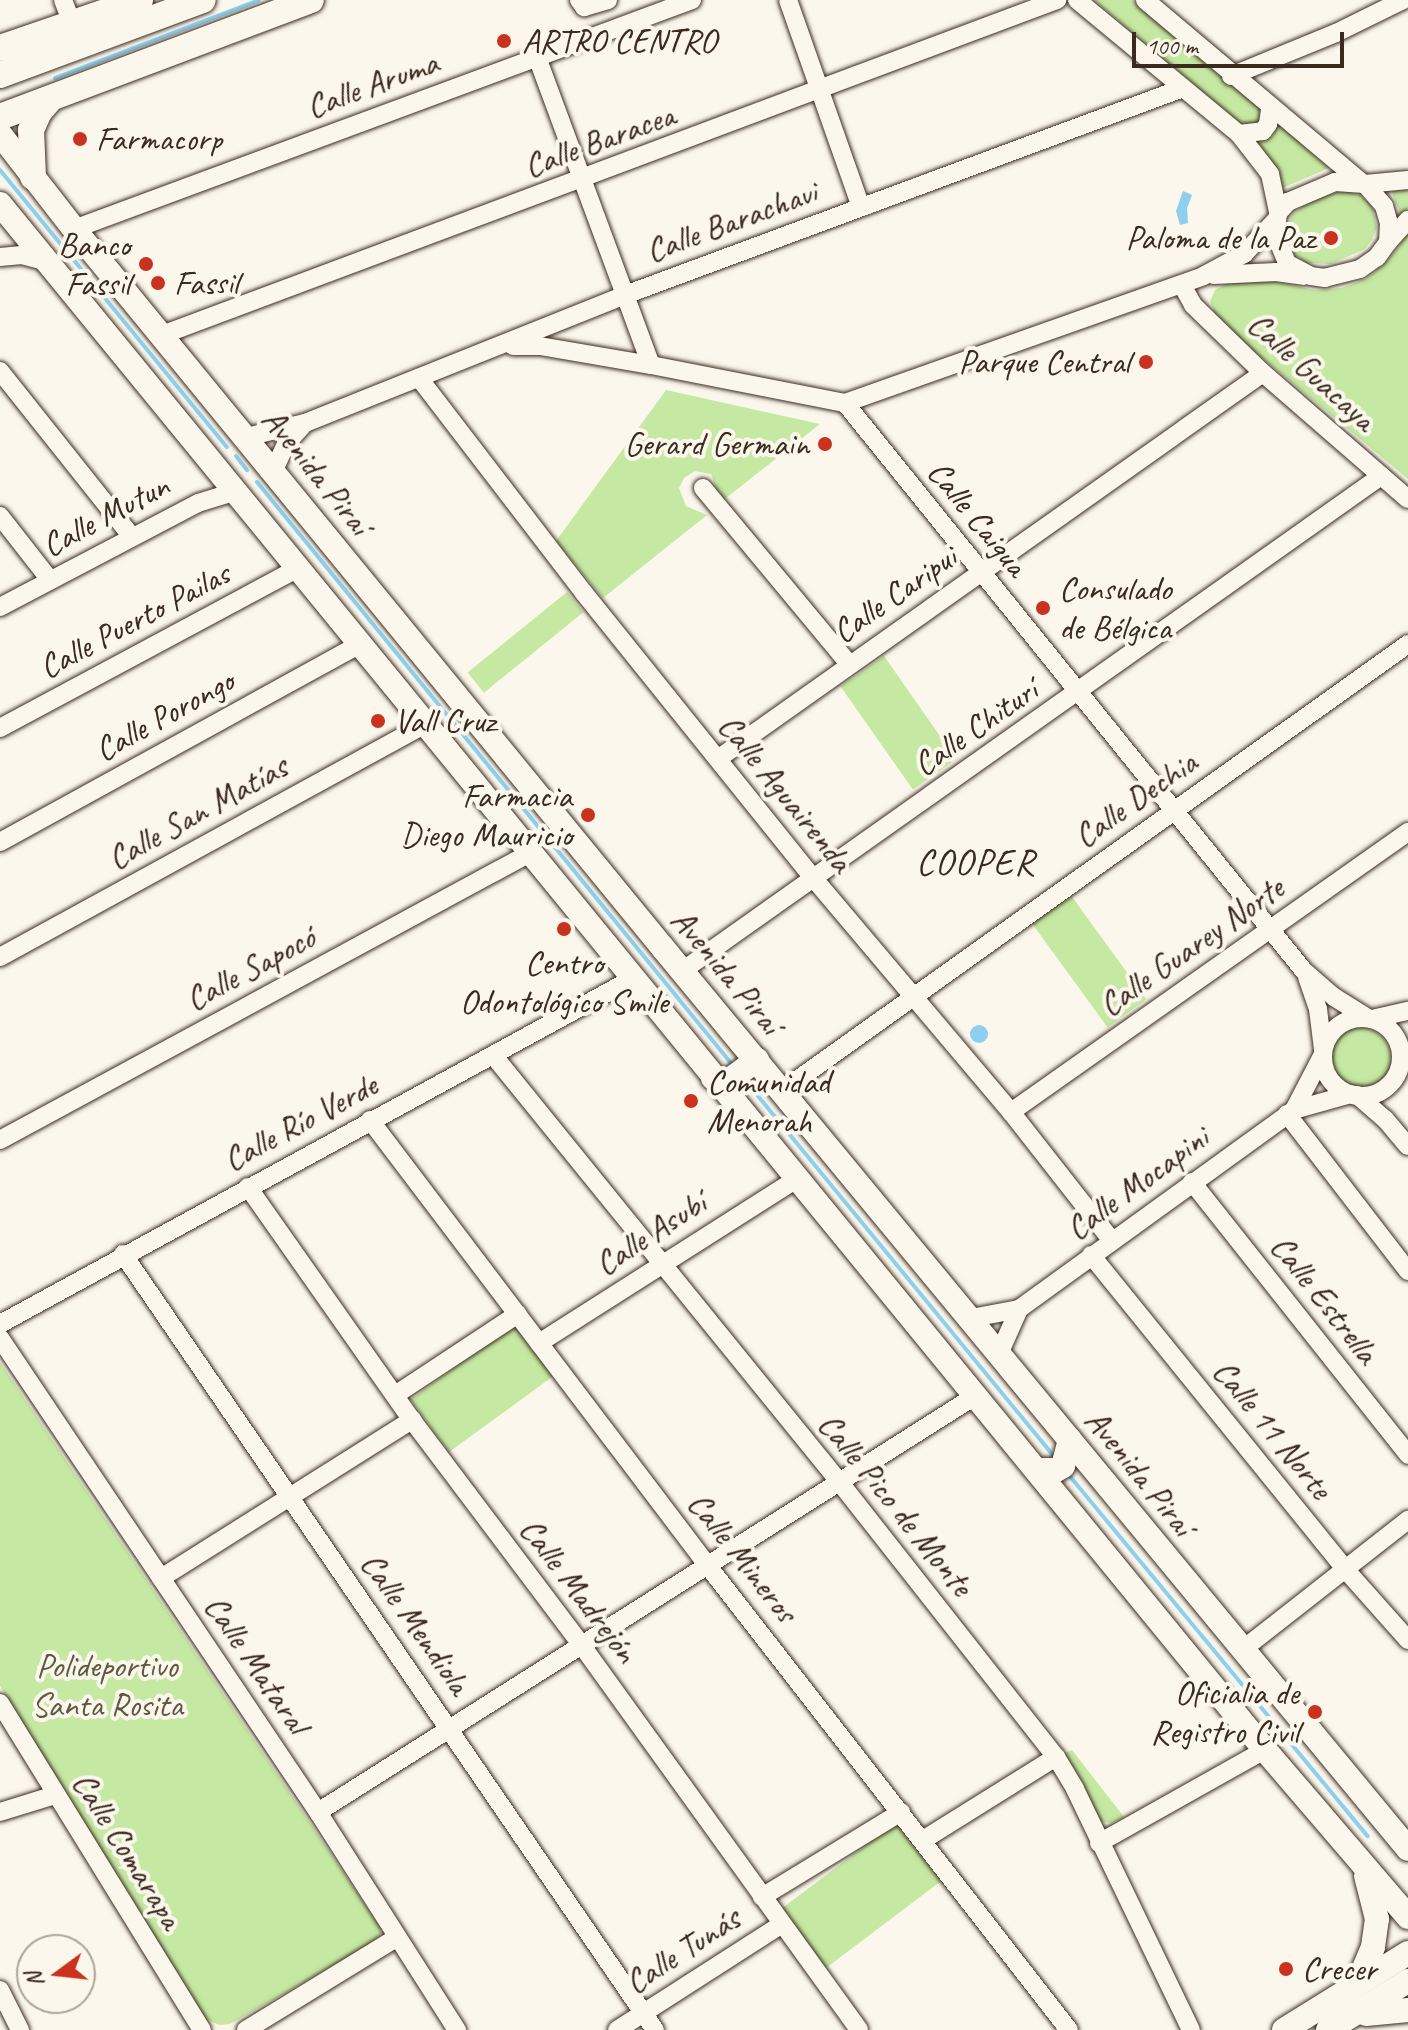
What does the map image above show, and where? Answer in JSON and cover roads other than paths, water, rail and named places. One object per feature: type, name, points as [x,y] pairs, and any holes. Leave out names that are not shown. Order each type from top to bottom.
[{"type":"main road","points":[[0,75],[203,0]]},
{"type":"main road","points":[[0,117],[311,0]]},
{"type":"main road","points":[[5,43],[67,12],[126,2]]},
{"type":"main road","points":[[33,177],[34,120],[51,98]]},
{"type":"main road","name":"Avenida Piraí","points":[[0,134],[74,229],[682,971],[796,1179],[975,1396],[1052,1483],[1265,1750],[1408,1917]]},
{"type":"main road","name":"Avenida Piraí","points":[[6,211],[632,979],[738,1071],[783,1090],[972,1318],[1076,1456],[1407,1847]]},
{"type":"main road","points":[[211,459],[218,458],[240,429]]},
{"type":"main road","points":[[242,499],[252,479],[277,477]]},
{"type":"main road","points":[[1052,1483],[1063,1466],[1076,1456]]},
{"type":"main road","points":[[1350,2005],[1373,1947],[1377,1919],[1373,1890],[1361,1864]]},
{"type":"main road","points":[[1328,2030],[1350,2005],[1408,1953]]},
{"type":"main road","points":[[1284,2030],[1408,1981]]},
{"type":"main road","points":[[1350,2005],[1408,2010]]},
{"type":"street","points":[[579,0],[584,7],[608,0]]},
{"type":"street","name":"Calle Aruma","points":[[74,229],[692,0]]},
{"type":"street","points":[[788,0],[861,207]]},
{"type":"street","name":"Calle Baracea","points":[[162,335],[583,180],[1057,0]]},
{"type":"street","points":[[1077,0],[1239,134],[1270,174],[1279,249],[1287,263],[1311,276]]},
{"type":"street","points":[[1145,0],[1270,109],[1363,183],[1384,206],[1389,223],[1388,242]]},
{"type":"street","points":[[1231,76],[1336,33],[1403,0]]},
{"type":"street","points":[[537,57],[651,365]]},
{"type":"street","name":"Calle Barachavi","points":[[240,429],[305,423],[502,347],[625,295],[1183,88]]},
{"type":"street","points":[[1239,134],[1263,131],[1270,117],[1270,109]]},
{"type":"street","points":[[502,347],[540,346],[845,403],[1203,276],[1244,254],[1288,202],[1319,186],[1347,180],[1363,183],[1408,180]]},
{"type":"street","points":[[0,256],[11,241],[6,211]]},
{"type":"street","points":[[1203,276],[1276,272],[1340,277],[1360,269],[1408,220]]},
{"type":"street","points":[[0,256],[22,255],[48,262]]},
{"type":"street","name":"Calle Guacaya","points":[[1182,285],[1193,305],[1263,373],[1408,499]]},
{"type":"street","points":[[0,371],[132,537]]},
{"type":"street","name":"Calle Caripui","points":[[719,758],[1263,373]]},
{"type":"street","name":"Calle Aguairenda","points":[[419,378],[584,593],[815,880],[1011,1112],[1112,1241]]},
{"type":"street","name":"Calle Caigua","points":[[845,403],[1269,930],[1304,971],[1334,997],[1370,1019]]},
{"type":"street","points":[[277,477],[286,444],[305,423]]},
{"type":"street","name":"Calle Mutun","points":[[198,503],[211,459]]},
{"type":"street","name":"Calle Chiturí","points":[[682,971],[1078,694],[1381,476]]},
{"type":"street","points":[[703,488],[849,664]]},
{"type":"street","name":"Calle Mutun","points":[[0,607],[198,503],[242,499]]},
{"type":"street","points":[[0,516],[50,580]]},
{"type":"street","name":"Calle Puerto Pailas","points":[[0,728],[298,568]]},
{"type":"street","name":"Calle Porongo","points":[[0,842],[360,644]]},
{"type":"street","name":"Calle Dechia","points":[[783,1090],[1408,644]]},
{"type":"street","name":"Calle San Matías","points":[[0,957],[425,724]]},
{"type":"street","name":"Calle Guarey Norte","points":[[1011,1112],[1408,832]]},
{"type":"street","name":"Calle Sapocó","points":[[0,1140],[530,853]]},
{"type":"street","name":"Calle Caigua","points":[[1304,971],[1318,1009],[1323,1052]]},
{"type":"street","name":"Calle Río Verde","points":[[0,1324],[123,1254],[632,979]]},
{"type":"street","points":[[1403,1140],[1354,1095],[1330,1079],[1323,1052],[1327,1039],[1344,1022],[1408,1011]]},
{"type":"street","points":[[1370,1019],[1392,1033],[1400,1056]]},
{"type":"street","points":[[1403,1140],[1388,1105],[1408,1031]]},
{"type":"street","name":"Calle Mocapini","points":[[1290,1112],[1323,1052]]},
{"type":"street","name":"Calle Pico de Monte","points":[[493,1055],[841,1484],[1056,1757],[1075,1789],[1191,2030]]},
{"type":"street","points":[[1354,1095],[1379,1092],[1395,1076]]},
{"type":"street","name":"Calle Mocapini","points":[[972,1318],[1019,1309],[1290,1112],[1354,1095]]},
{"type":"street","points":[[1290,1112],[1408,1271]]},
{"type":"street","name":"Calle Mineros","points":[[370,1120],[708,1566],[1069,2030]]},
{"type":"street","name":"Calle Asubí","points":[[539,1343],[796,1179]]},
{"type":"street","name":"Calle Estrella","points":[[1192,1182],[1408,1455]]},
{"type":"street","name":"Calle Madrejón","points":[[248,1187],[412,1420],[583,1647],[859,2030]]},
{"type":"street","name":"Calle Mendiola","points":[[123,1254],[655,2030]]},
{"type":"street","name":"Calle 11 Norte","points":[[1091,1255],[1345,1569],[1408,1640]]},
{"type":"street","name":"Calle Mocapini","points":[[999,1354],[1019,1309]]},
{"type":"street","points":[[395,1395],[518,1314]]},
{"type":"street","name":"Calle Mataral","points":[[0,1338],[318,1812],[457,2030]]},
{"type":"street","points":[[318,1812],[841,1484],[975,1396]]},
{"type":"street","points":[[161,1578],[412,1420]]},
{"type":"street","points":[[1242,1650],[1408,1520]]},
{"type":"street","name":"Calle Comarapa","points":[[0,1703],[202,2030]]},
{"type":"street","points":[[1099,1843],[1265,1750]]},
{"type":"street","points":[[923,1840],[1056,1757]]},
{"type":"street","points":[[0,1812],[55,1795]]},
{"type":"street","name":"Calle Tunás","points":[[762,1897],[901,1812]]},
{"type":"street","name":"Calle Tunás","points":[[617,2030],[782,1924]]},
{"type":"street","points":[[246,2030],[396,1938]]},
{"type":"street","points":[[0,1990],[20,2030]]},
{"type":"water","points":[[1183,191],[1192,195],[1187,208],[1188,223],[1180,225],[1176,211]]},
{"type":"water","points":[[979,1025],[988,1034],[979,1043],[970,1034]]},
{"type":"waterway","points":[[55,78],[259,0]]},
{"type":"waterway","points":[[0,170],[227,447]]},
{"type":"waterway","points":[[236,456],[247,470]]},
{"type":"waterway","points":[[257,482],[735,1068]]},
{"type":"waterway","points":[[744,1079],[1055,1458]]},
{"type":"waterway","points":[[1068,1474],[1368,1836]]},
{"type":"place","name":"ARTRO CENTRO","points":[[504,41]]},
{"type":"place","name":"Farmacorp","points":[[80,139]]},
{"type":"place","name":"Paloma de la Paz","points":[[1331,238]]},
{"type":"place","name":"Banco Fassil","points":[[146,264]]},
{"type":"place","name":"Fassil","points":[[158,283]]},
{"type":"place","name":"Parque Central","points":[[1146,362]]},
{"type":"place","name":"Gerard Germain","points":[[825,444]]},
{"type":"place","name":"Consulado de Bélgica","points":[[1043,608]]},
{"type":"place","name":"Vall Cruz","points":[[378,721]]},
{"type":"place","name":"Farmacia Diego Mauricio","points":[[588,815]]},
{"type":"place","name":"Centro Odontológico Smile","points":[[564,929]]},
{"type":"place","name":"Comunidad Menorah","points":[[691,1101]]},
{"type":"place","name":"Oficialia de Registro Civil","points":[[1315,1712]]},
{"type":"place","name":"Crecer","points":[[1286,1969]]},
{"type":"district","name":"COOPER","points":[[976,863]]},
{"type":"park label","name":"Polideportivo Santa Rosita","points":[[107,1684]]}]
